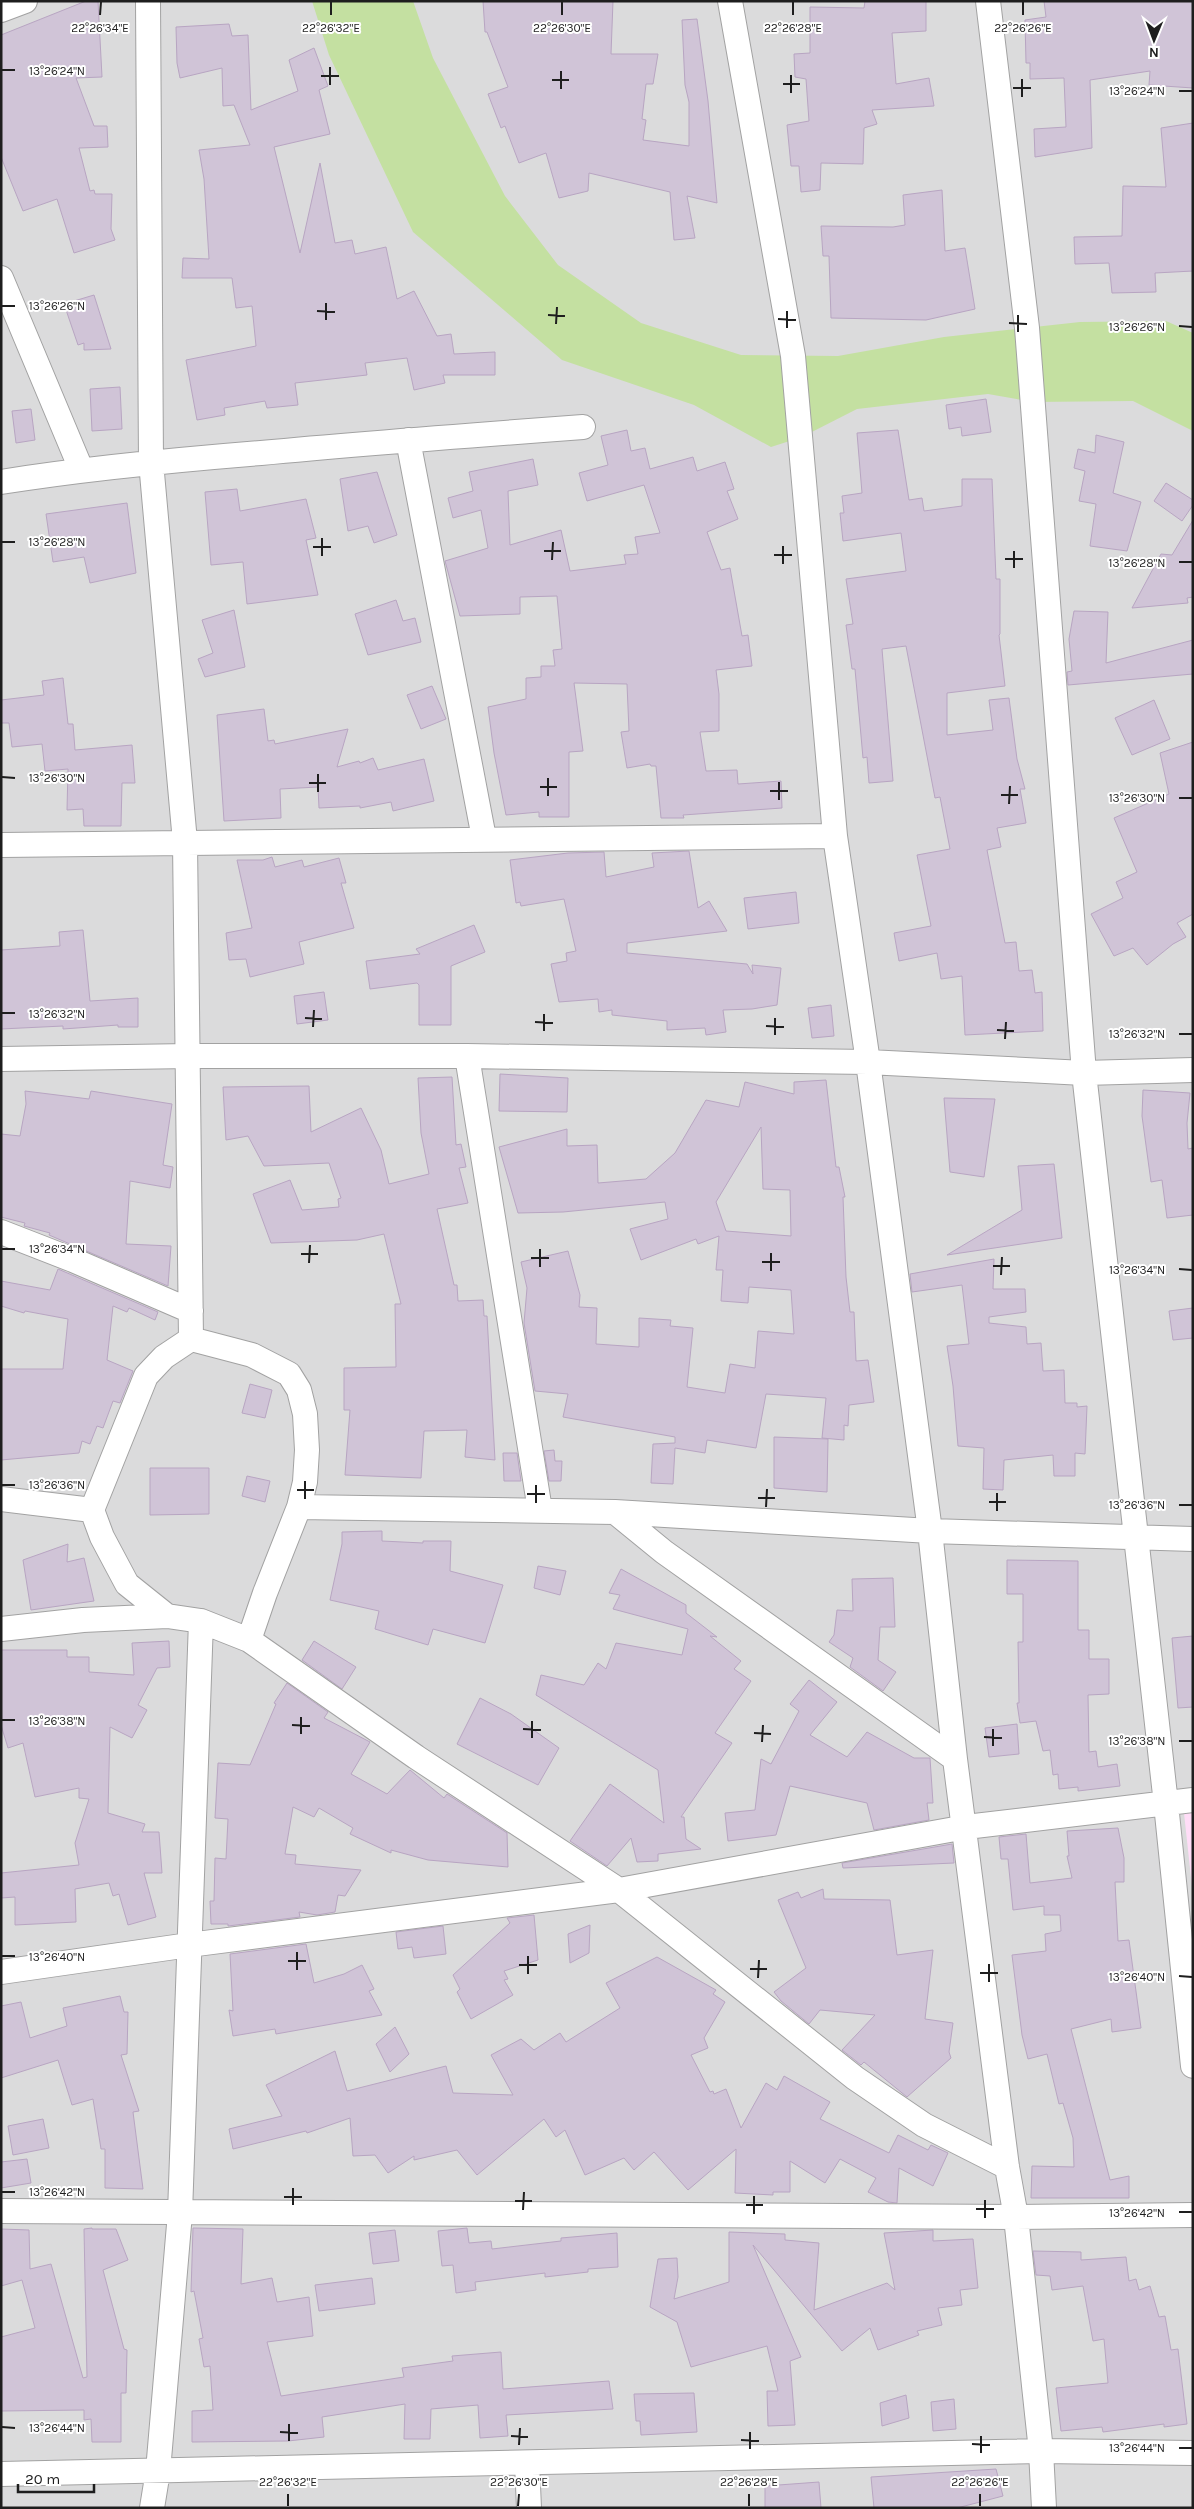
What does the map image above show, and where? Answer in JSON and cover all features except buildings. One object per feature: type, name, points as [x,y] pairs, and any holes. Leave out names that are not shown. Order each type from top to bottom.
[{"type":"street","points":[[1,10],[25,1]]},
{"type":"street","points":[[148,1],[151,462],[185,842],[191,1339]]},
{"type":"street","points":[[730,1],[797,381],[835,836],[868,1062],[930,1531],[955,1758],[966,1828],[1007,2167],[1016,2217],[1041,2451],[1044,2508]]},
{"type":"street","points":[[988,1],[1027,328],[1084,1073],[1166,1804],[1193,2066]]},
{"type":"street","points":[[1,278],[81,469]]},
{"type":"street","points":[[1,482],[81,469],[151,462],[583,427]]},
{"type":"street","points":[[408,440],[484,838]]},
{"type":"street","points":[[1,845],[484,838],[835,836]]},
{"type":"street","points":[[1,1059],[189,1056],[468,1056],[868,1062],[1084,1073],[1193,1070]]},
{"type":"street","points":[[468,1056],[540,1510]]},
{"type":"street","points":[[1,1232],[73,1260],[191,1311]]},
{"type":"street","points":[[167,1616],[127,1584],[102,1538],[92,1510],[146,1376],[164,1357],[191,1339],[252,1356],[289,1374],[299,1390],[305,1414],[307,1450],[305,1482],[299,1507],[265,1593],[249,1640]]},
{"type":"street","points":[[1,1499],[92,1510]]},
{"type":"street","points":[[299,1507],[615,1512],[930,1531],[1193,1539]]},
{"type":"street","points":[[615,1512],[664,1552],[955,1758]]},
{"type":"street","points":[[1,1630],[84,1620],[167,1616],[201,1622],[249,1640],[416,1757],[620,1890],[855,2078],[924,2125],[1007,2167]]},
{"type":"street","points":[[152,2508],[158,2472],[180,2213],[201,1622]]},
{"type":"street","points":[[1,1972],[189,1945],[620,1890],[966,1828],[1193,1800]]},
{"type":"street","points":[[1,2211],[1016,2217],[1193,2215]]},
{"type":"street","points":[[1,2474],[1041,2451],[1193,2453]]},
{"type":"street","points":[[527,2463],[529,2508]]},
{"type":"shaded area","points":[[1,1],[1193,1],[1193,2508],[1,2508]]},
{"type":"shaded area","points":[[312,1],[413,1],[433,58],[505,196],[558,265],[641,323],[741,355],[838,356],[944,337],[1080,322],[1166,321],[1193,333],[1193,431],[1133,401],[1033,402],[988,394],[857,409],[802,437],[771,447],[694,405],[562,360],[413,232],[329,55]]},
{"type":"shaded area","points":[[1193,1812],[1193,1896],[1184,1813]]}]
